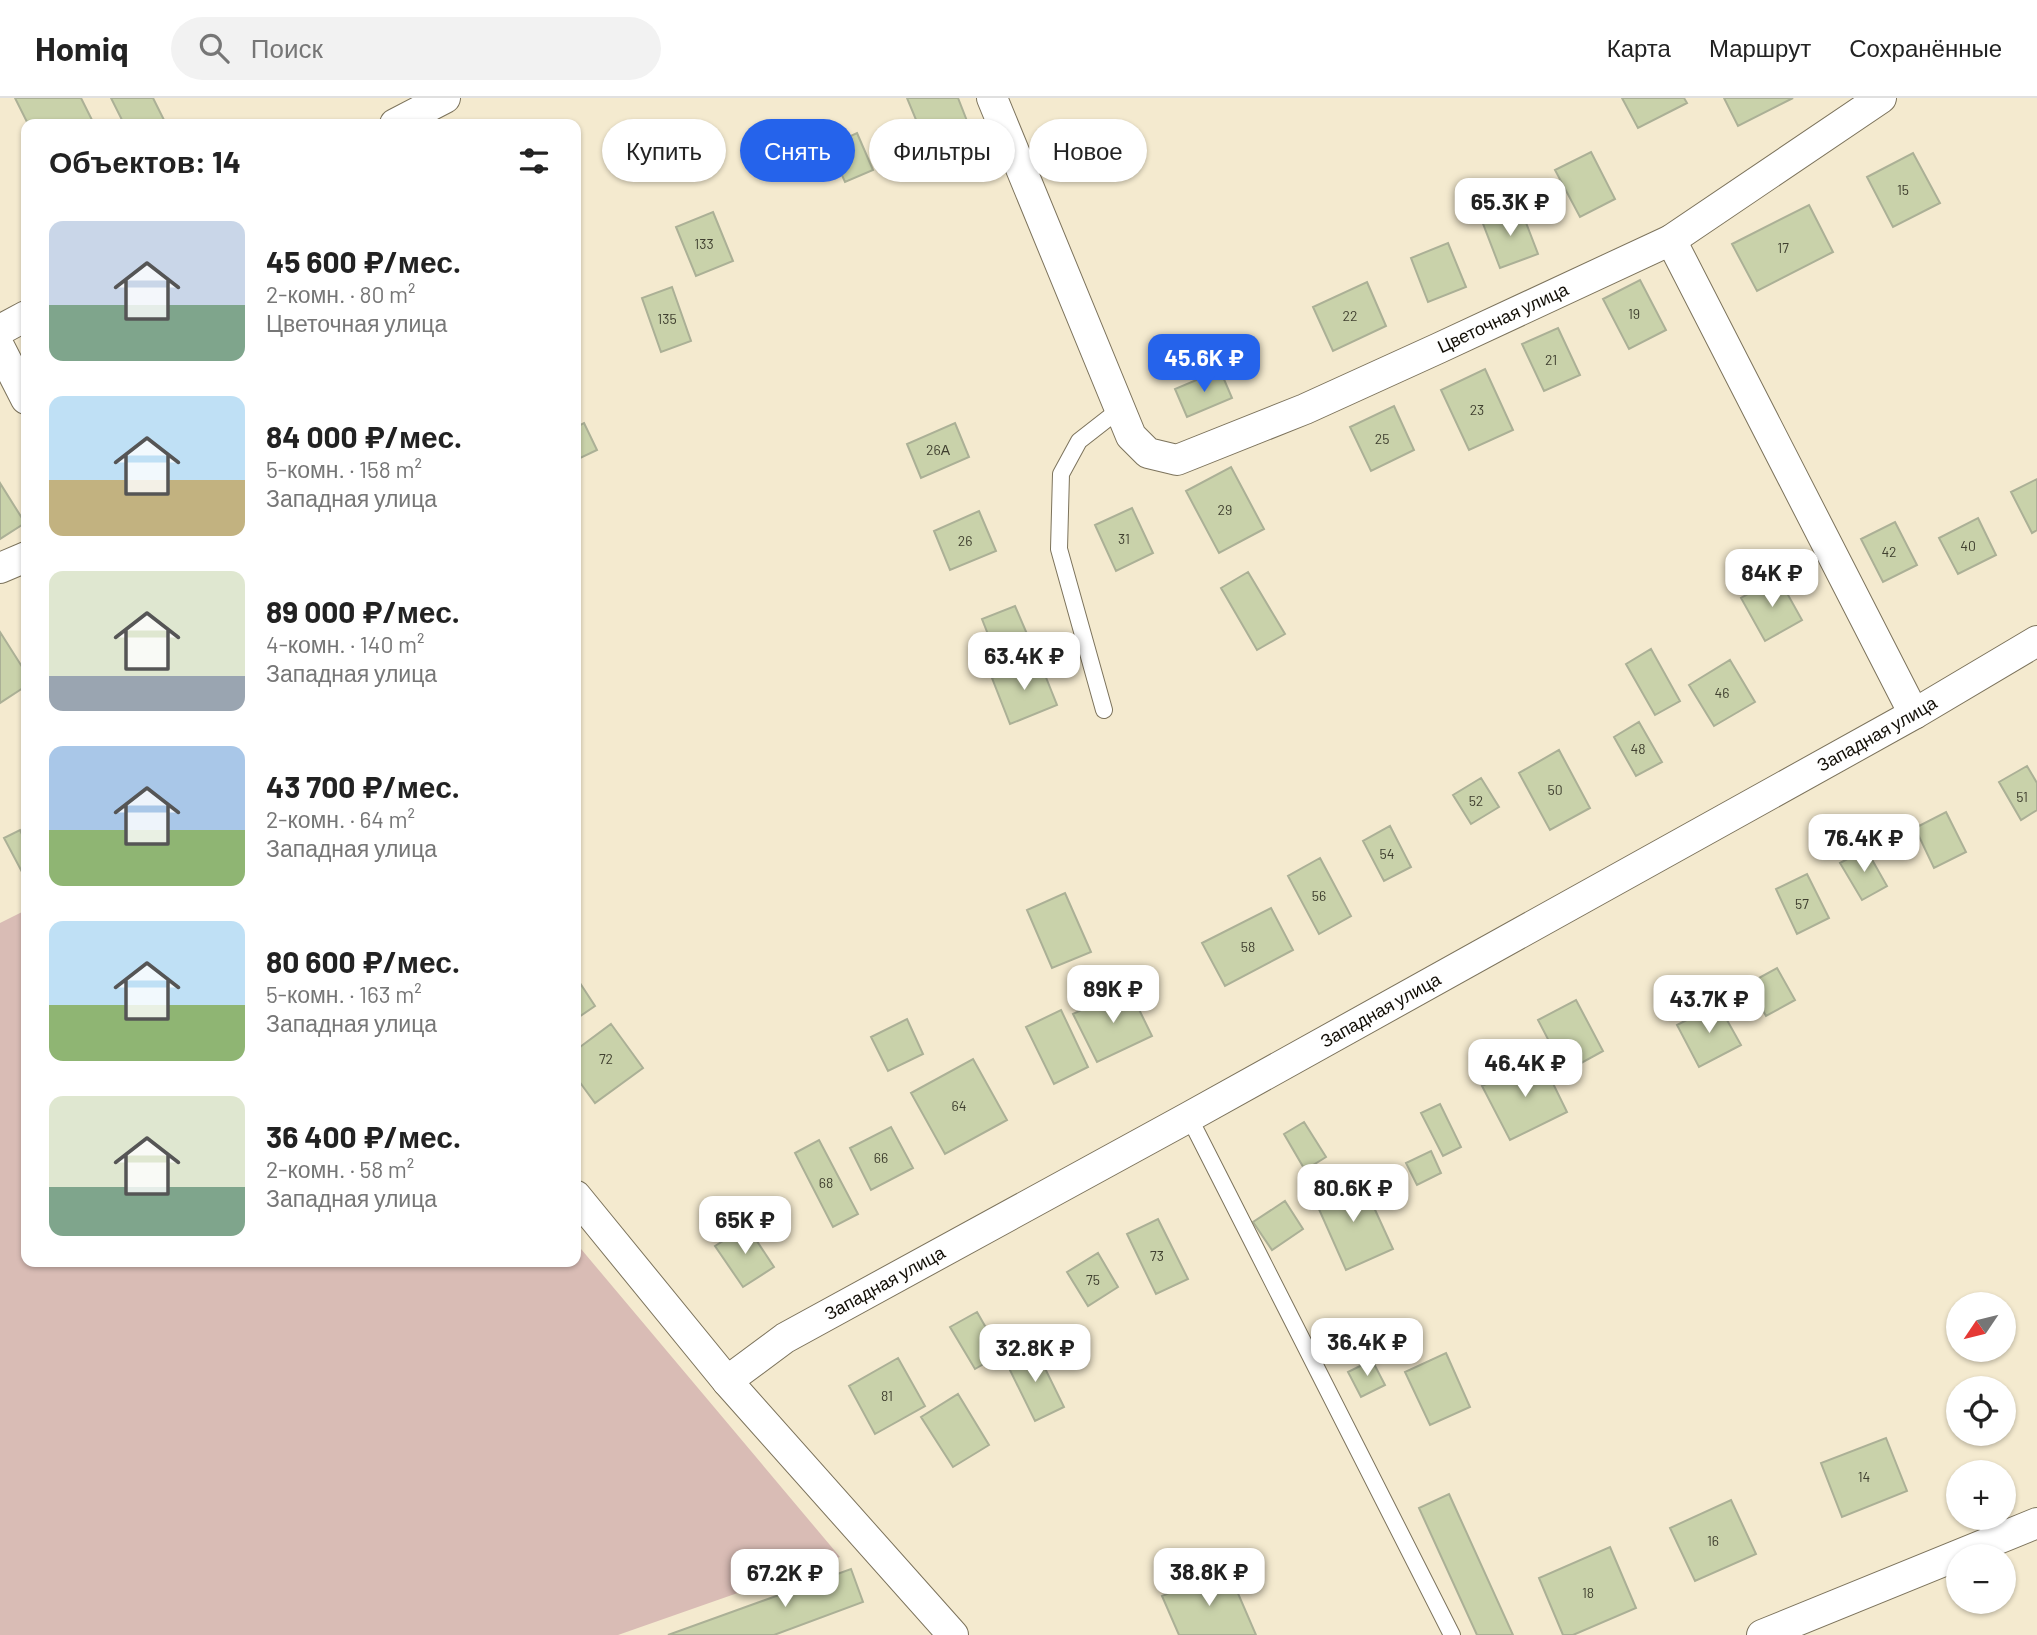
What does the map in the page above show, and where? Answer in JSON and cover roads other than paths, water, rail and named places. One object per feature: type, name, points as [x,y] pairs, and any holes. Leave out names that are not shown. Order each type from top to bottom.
[{"type":"street","points":[[405,119],[445,98]]},
{"type":"street","name":"Цветочная улица","points":[[992,98],[1131,436],[1148,453],[1177,460],[1305,409],[1671,240],[1881,98]]},
{"type":"street","points":[[1671,240],[1914,714]]},
{"type":"street","points":[[0,330],[21,319]]},
{"type":"street","points":[[0,348],[21,389]]},
{"type":"street","points":[[0,568],[21,559]]},
{"type":"street","name":"Западная улица","points":[[727,1381],[785,1338],[1914,714],[2037,641]]},
{"type":"street","points":[[581,1202],[727,1381],[954,1635]]},
{"type":"street","points":[[1762,1635],[1812,1626],[2037,1523]]},
{"type":"lane","points":[[1104,710],[1059,549],[1061,474],[1079,441],[1120,409]]},
{"type":"lane","points":[[1189,1117],[1452,1635]]}]
